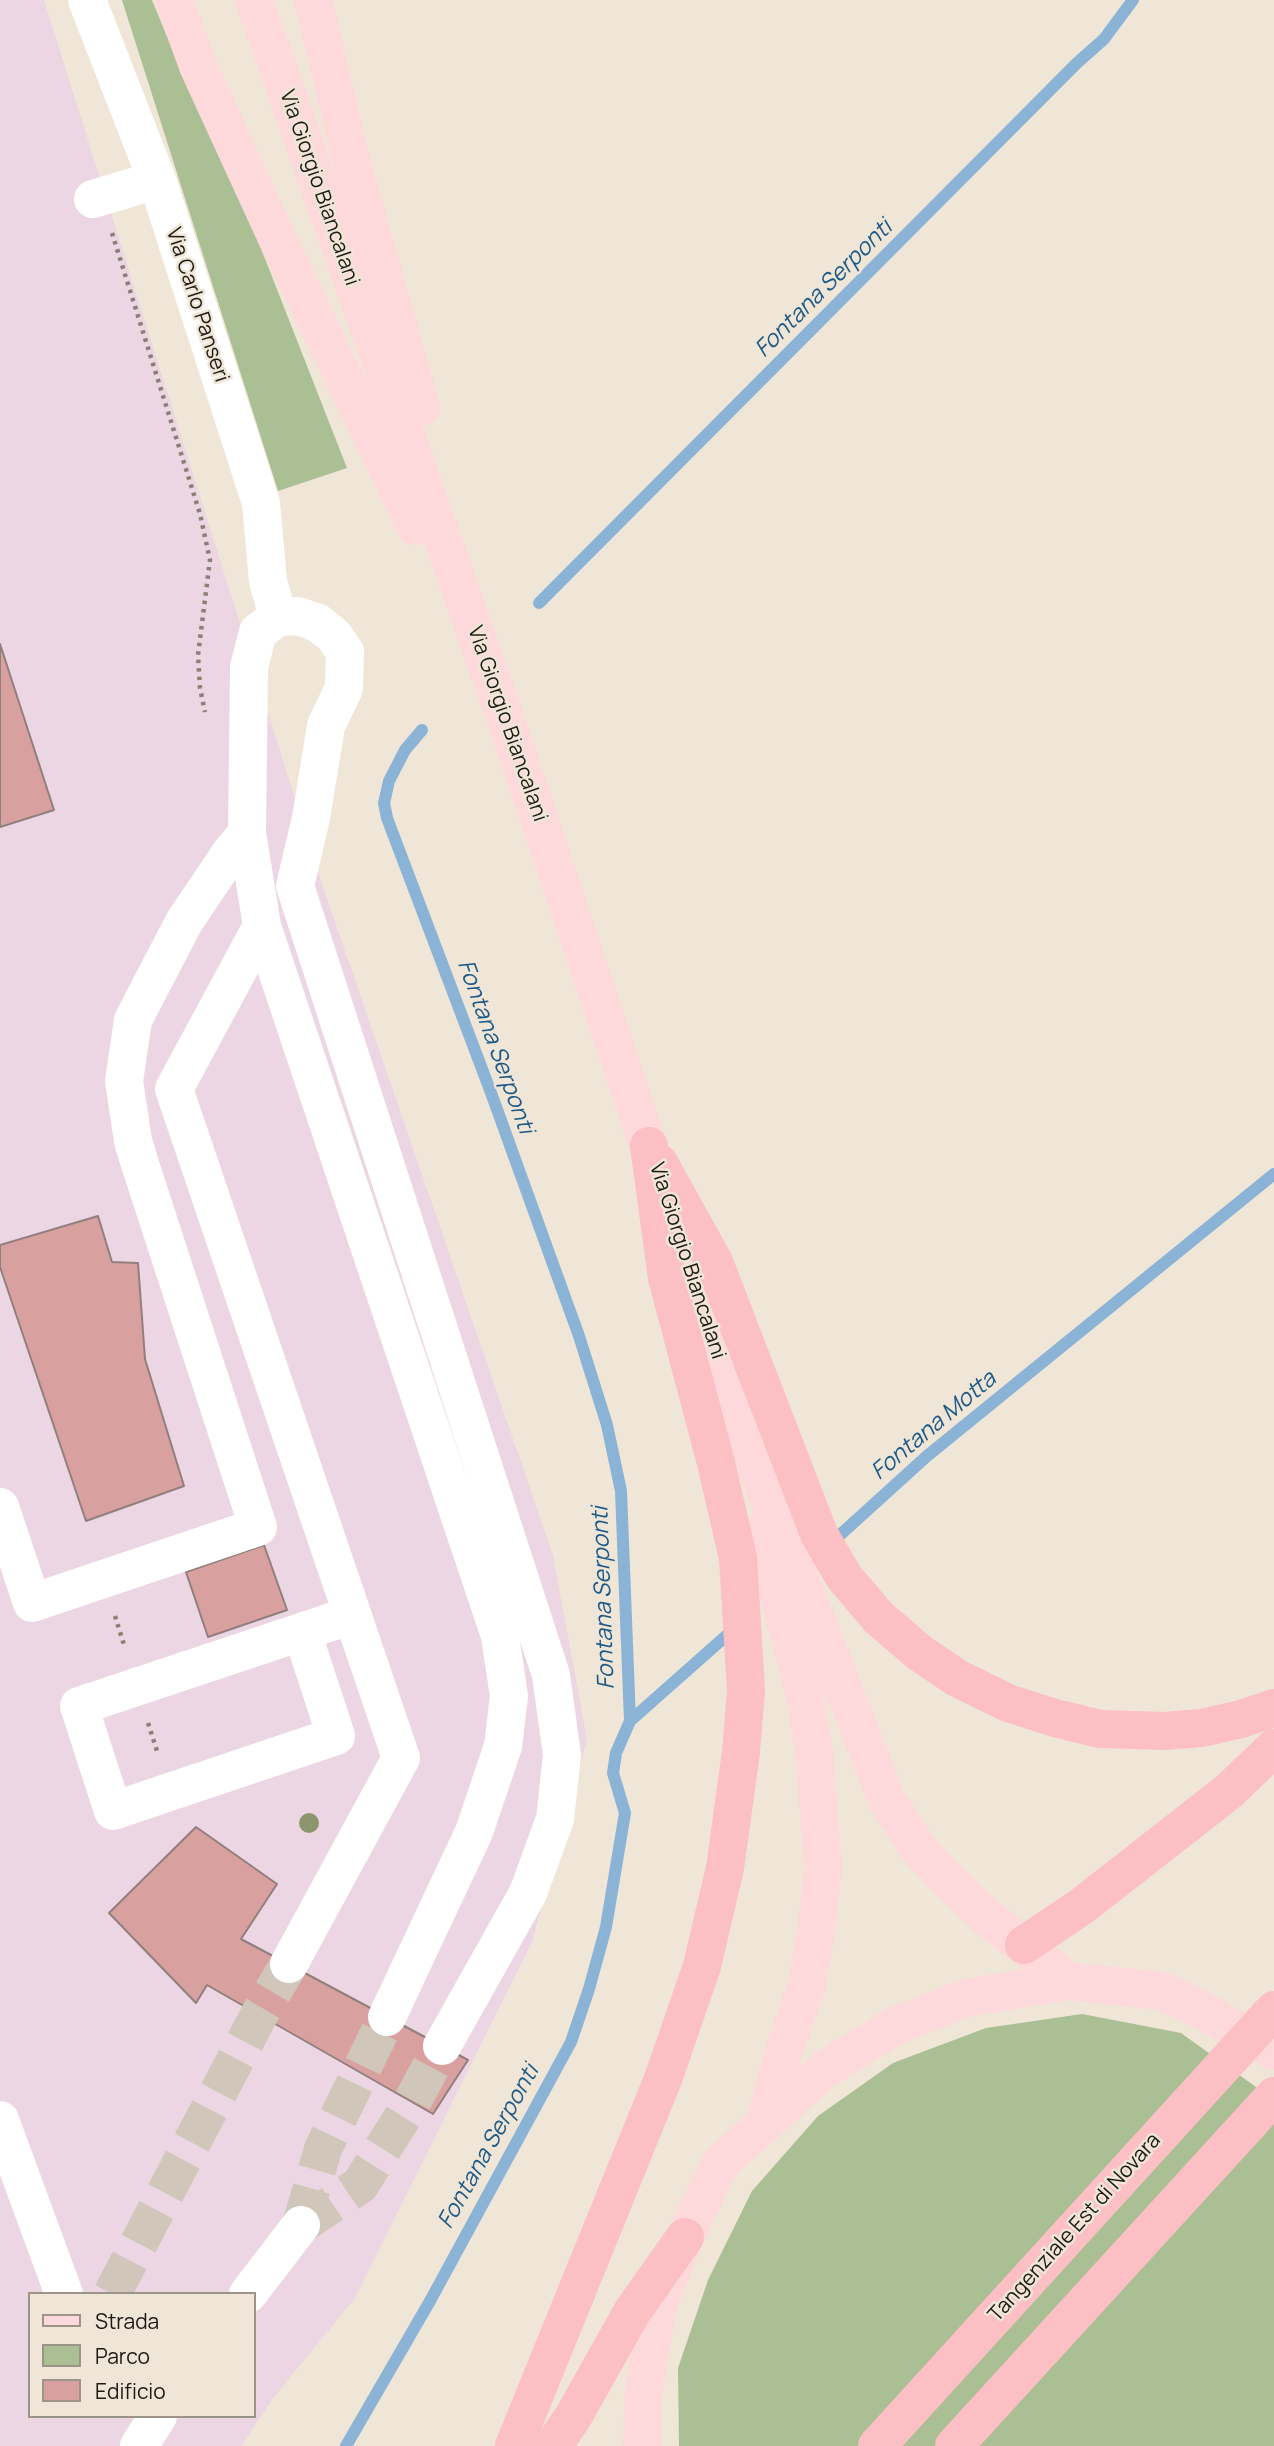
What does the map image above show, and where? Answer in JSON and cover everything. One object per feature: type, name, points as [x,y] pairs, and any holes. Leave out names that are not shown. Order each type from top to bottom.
[{"type":"highway","points":[[649,1146],[714,1262],[801,1570],[844,1577],[879,1618],[920,1653],[957,1678],[1008,1703],[1055,1718],[1100,1729],[1165,1731],[1202,1728],[1274,1708]]},
{"type":"highway","points":[[514,2446],[663,2079],[702,1966],[715,1918],[735,1806],[746,1691],[738,1558],[667,1278],[649,1146]]},
{"type":"highway","points":[[1024,1945],[1082,1906],[1229,1791],[1274,1748]]},
{"type":"highway","name":"Tangenziale Est di Novara","points":[[877,2446],[1274,2010]]},
{"type":"highway","points":[[954,2446],[1274,2096]]},
{"type":"highway","points":[[553,2446],[573,2417],[632,2312],[685,2237]]},
{"type":"main road","points":[[174,0],[198,66],[276,236],[500,703]]},
{"type":"main road","name":"Via Giorgio Biancalani","points":[[254,0],[500,703],[750,1451],[801,1570],[887,1800],[919,1849],[941,1873],[983,1914],[1068,1981]]},
{"type":"main road","points":[[313,0],[353,167],[461,548],[500,703]]},
{"type":"main road","name":"Via Giorgio Biancalani","points":[[765,2125],[783,2054],[807,1984],[823,1867],[821,1816],[805,1696],[801,1570]]},
{"type":"main road","points":[[642,2446],[643,2396],[658,2306],[685,2237],[720,2164],[825,2069],[897,2025],[966,1998],[1068,1981],[1161,1991],[1194,2005],[1274,2051]]},
{"type":"lane","name":"Via Carlo Panseri","points":[[87,0],[157,180],[261,503],[268,581],[278,617]]},
{"type":"lane","points":[[97,198],[157,180]]},
{"type":"lane","points":[[387,2017],[474,1832],[503,1746],[509,1696],[500,1636],[262,926],[247,833],[249,667],[253,643],[258,632],[278,617],[298,616],[318,623],[334,636],[345,652],[344,688],[326,726],[311,818],[295,886],[551,1675],[562,1755],[555,1819],[528,1893],[442,2046]]},
{"type":"lane","points":[[0,1507],[32,1603],[258,1527],[139,1161],[124,1081],[134,1020],[184,922],[247,833]]},
{"type":"lane","points":[[262,926],[174,1089],[401,1758],[289,1964]]},
{"type":"lane","points":[[302,1632],[336,1736],[113,1811],[79,1706],[352,1615]]},
{"type":"lane","points":[[0,2120],[63,2292]]},
{"type":"lane","points":[[250,2292],[301,2225]]},
{"type":"lane","points":[[139,2446],[157,2418]]},
{"type":"path","points":[[97,198],[200,514],[210,560],[198,655],[200,688],[208,722]]},
{"type":"shaded area","points":[[0,0],[44,0],[322,884],[553,1555],[587,1739],[532,1942],[355,2298],[274,2397],[241,2446],[0,2446]]},
{"type":"green space","points":[[122,0],[152,0],[242,200],[347,468],[278,491]]},
{"type":"green space","points":[[1082,2014],[1181,2033],[1274,2100],[1274,2446],[679,2446],[678,2368],[708,2280],[752,2191],[818,2116],[893,2063],[986,2028]]},
{"type":"building","points":[[0,644],[54,810],[0,827]]},
{"type":"building","points":[[98,1216],[112,1262],[138,1263],[145,1359],[184,1486],[86,1521],[0,1267],[0,1245]]},
{"type":"building","points":[[264,1545],[287,1610],[208,1637],[186,1572]]},
{"type":"building","points":[[196,1827],[277,1884],[241,1939],[468,2060],[433,2114],[207,1985],[196,2003],[109,1913]]},
{"type":"waterway","name":"Fontana Serponti","points":[[539,603],[1104,39],[1133,0]]},
{"type":"waterway","name":"Fontana Serponti","points":[[346,2446],[430,2301],[571,2042],[606,1927],[625,1813],[613,1773],[616,1753],[630,1721],[621,1491],[607,1425],[579,1336],[490,1090],[387,818],[384,803],[389,781],[405,750],[422,730]]},
{"type":"waterway","name":"Fontana Motta","points":[[830,1544],[927,1456],[1274,1174]]},
{"type":"waterway","name":"Fontana Motta","points":[[630,1721],[735,1628]]},
{"type":"tunnel","points":[[113,2292],[259,2015],[289,1964]]},
{"type":"tunnel","points":[[301,2225],[323,2149],[387,2017]]},
{"type":"tunnel","points":[[301,2225],[360,2185],[412,2102],[442,2046]]}]
